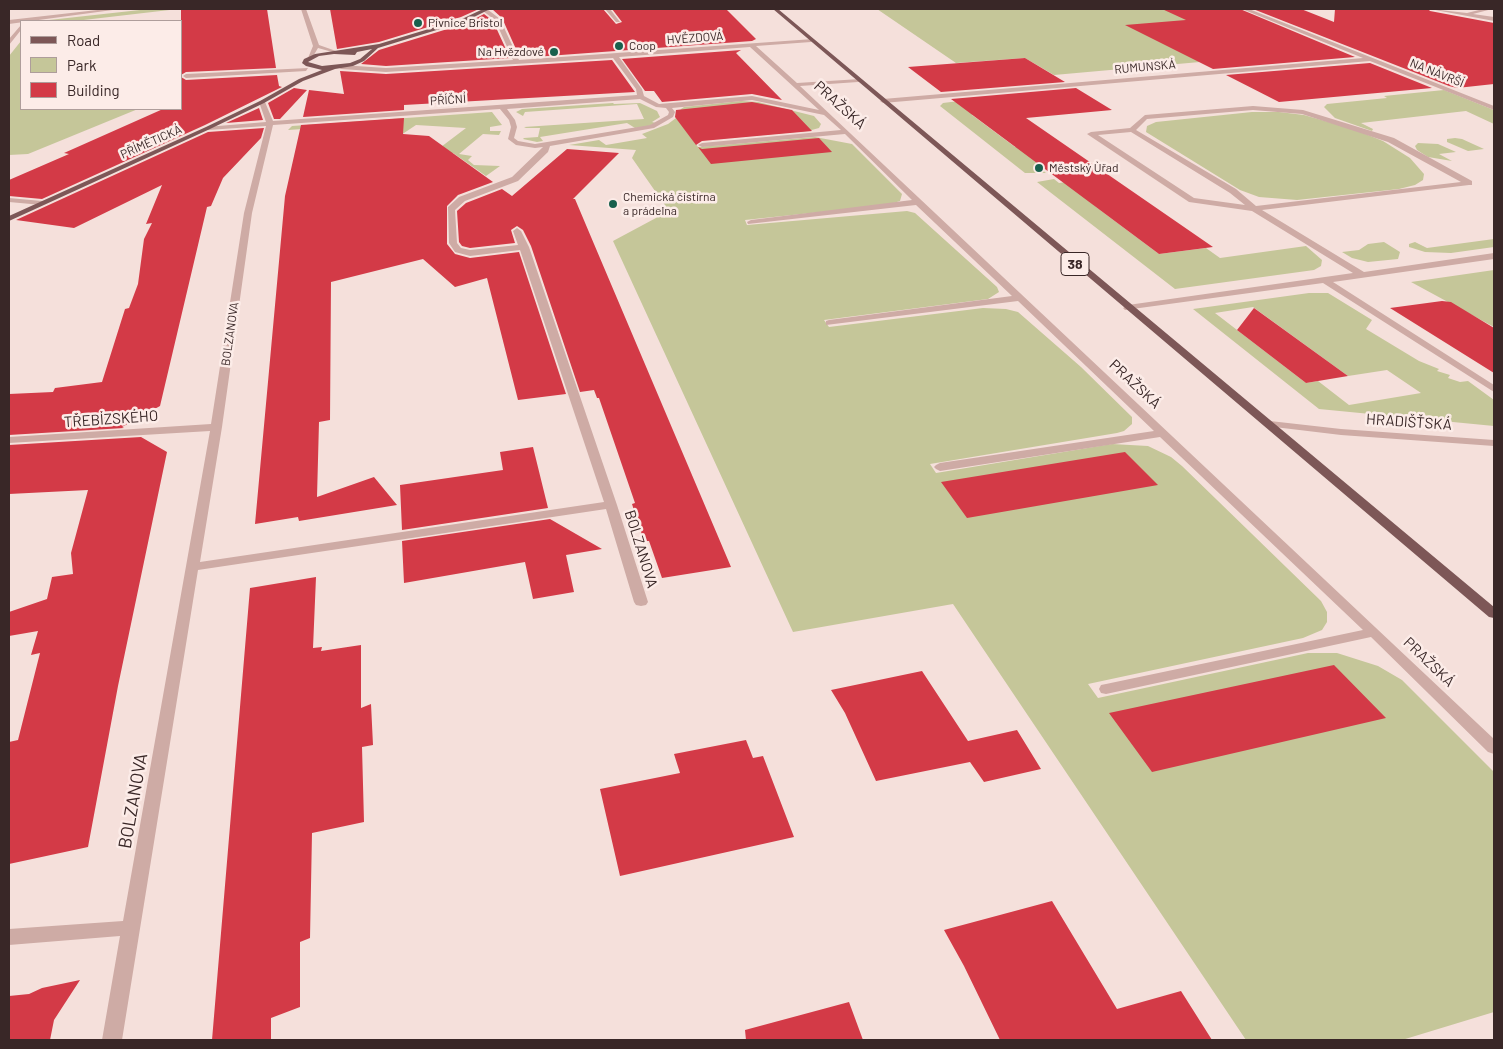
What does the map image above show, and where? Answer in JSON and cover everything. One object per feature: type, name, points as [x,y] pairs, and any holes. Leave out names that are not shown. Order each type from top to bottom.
[{"type":"main road","name":"PRAŽSKÁ","points":[[775,9],[1128,308],[1270,424],[1494,614]]},
{"type":"main road","points":[[347,52],[380,46],[464,20],[486,10]]},
{"type":"main road","points":[[307,67],[332,68],[358,63],[380,46]]},
{"type":"main road","points":[[301,80],[307,67],[306,60],[310,57],[334,52],[347,52],[359,54],[363,58]]},
{"type":"main road","name":"PŘÍMĚTICKÁ","points":[[9,219],[208,128],[262,102],[301,80],[332,68]]},
{"type":"street","points":[[32,20],[84,11],[117,9]]},
{"type":"street","points":[[303,9],[316,46],[310,57]]},
{"type":"street","points":[[607,9],[618,21]]},
{"type":"street","name":"NA NÁVRŠÍ","points":[[1245,9],[1494,108]]},
{"type":"street","points":[[1433,9],[1494,20]]},
{"type":"street","points":[[1466,14],[1490,9]]},
{"type":"street","points":[[486,10],[497,19],[516,60]]},
{"type":"street","points":[[9,43],[20,28]]},
{"type":"street","name":"HVĚZDOVÁ","points":[[340,67],[386,70],[516,60],[615,56],[811,40]]},
{"type":"street","name":"PRAŽSKÁ","points":[[751,45],[847,132],[918,202],[1374,632],[1494,748]]},
{"type":"street","points":[[316,46],[334,52]]},
{"type":"street","points":[[615,56],[640,89],[641,97],[658,106],[752,98],[825,113]]},
{"type":"street","name":"RUMUNSKÁ","points":[[883,101],[1371,59]]},
{"type":"street","points":[[186,76],[307,67]]},
{"type":"street","points":[[795,86],[858,80]]},
{"type":"street","name":"PŘÍČNÍ","points":[[208,128],[641,97]]},
{"type":"street","points":[[262,102],[270,123]]},
{"type":"street","points":[[502,108],[512,120],[514,127],[510,138],[516,144],[547,145],[652,128],[671,116],[672,112],[668,106]]},
{"type":"street","points":[[1132,130],[1145,117],[1253,108],[1303,112],[1347,124],[1391,140],[1469,183],[1254,209],[1192,200],[1091,134],[1132,130],[1234,191],[1254,209],[1361,274]]},
{"type":"street","name":"BOLZANOVA","points":[[112,1040],[216,427],[248,213],[270,123]]},
{"type":"street","points":[[702,145],[847,132]]},
{"type":"street","points":[[525,247],[470,253],[458,250],[453,243],[451,209],[462,199],[515,179],[545,150],[547,145]]},
{"type":"street","points":[[9,200],[42,203]]},
{"type":"street","points":[[751,222],[918,202]]},
{"type":"street","name":"BOLZANOVA","points":[[517,231],[525,247],[611,505],[640,602]]},
{"type":"street","points":[[1128,308],[1361,274],[1491,258]]},
{"type":"street","points":[[1324,280],[1494,389]]},
{"type":"street","points":[[829,323],[1020,298]]},
{"type":"street","name":"HRADIŠŤSKÁ","points":[[1270,424],[1322,430],[1494,443]]},
{"type":"street","name":"TŘEBÍZSKÉHO","points":[[9,440],[216,427]]},
{"type":"street","points":[[940,467],[1163,433]]},
{"type":"street","name":"BOLZANOVA","points":[[192,568],[611,505]]},
{"type":"street","points":[[1106,689],[1374,632]]},
{"type":"street","points":[[9,937],[130,928]]},
{"type":"green space","points":[[149,9],[178,9],[84,20],[49,20]]},
{"type":"green space","points":[[877,9],[1220,9],[1233,41],[1200,62],[1054,75],[1025,58],[956,63]]},
{"type":"green space","points":[[20,42],[20,110],[136,110],[28,154],[9,155],[9,56]]},
{"type":"green space","points":[[1444,90],[1494,110],[1494,124],[1466,111],[1361,123],[1373,129],[1372,131],[1335,118],[1324,107],[1327,104]]},
{"type":"green space","points":[[988,99],[972,115],[1015,147],[1023,146],[1048,168],[1041,169],[1046,173],[1025,173],[940,106],[943,103]]},
{"type":"green space","points":[[741,101],[758,102],[814,116],[821,124],[819,128],[808,131],[694,141],[698,147],[815,137],[852,144],[902,194],[900,201],[887,205],[745,220],[747,225],[907,211],[915,213],[997,287],[999,292],[988,299],[824,320],[829,327],[983,308],[1006,309],[1018,312],[1081,367],[1132,417],[1132,424],[1124,431],[1117,433],[930,464],[936,473],[1112,444],[1148,446],[1171,457],[1182,466],[1321,601],[1327,612],[1327,622],[1322,630],[1303,638],[1088,684],[1098,698],[1308,653],[1337,653],[1378,666],[1402,680],[1494,772],[1494,1012],[1402,1040],[1246,1040],[953,604],[793,632],[613,241],[669,211],[632,158],[636,150],[569,145],[599,140],[606,145],[647,138],[642,134],[668,124],[676,118],[684,107]]},
{"type":"green space","points":[[640,103],[657,111],[660,117],[652,122],[656,123],[646,127],[635,128],[627,123],[540,137],[543,141],[537,142],[523,139],[538,137],[540,128],[524,127],[644,119],[637,104],[525,112],[523,116],[516,112],[522,109]]},
{"type":"green space","points":[[492,112],[502,125],[490,127],[490,131],[501,131],[499,135],[483,134],[459,154],[472,156],[468,160],[474,165],[500,166],[486,176],[453,153],[433,153],[466,128],[416,125],[395,139],[361,125],[288,130],[292,126]]},
{"type":"green space","points":[[1252,112],[1279,112],[1304,115],[1353,129],[1383,141],[1410,158],[1424,174],[1423,180],[1415,185],[1399,189],[1297,200],[1259,197],[1240,190],[1146,132],[1147,126],[1156,122]]},
{"type":"green space","points":[[1447,139],[1462,139],[1484,149],[1468,151],[1447,142]]},
{"type":"green space","points":[[1418,143],[1438,144],[1456,152],[1439,154],[1452,161],[1428,157],[1417,150],[1415,146]]},
{"type":"green space","points":[[1054,179],[1059,183],[1067,182],[1096,207],[1159,254],[1206,248],[1220,258],[1306,246],[1322,260],[1321,266],[1314,270],[1175,289],[1037,182]]},
{"type":"green space","points":[[1494,239],[1494,247],[1451,253],[1425,252],[1409,247],[1409,244],[1415,242],[1427,248]]},
{"type":"green space","points":[[1384,242],[1400,252],[1398,259],[1368,262],[1352,258],[1342,252],[1359,250],[1368,244]]},
{"type":"green space","points":[[1494,270],[1494,327],[1411,282]]},
{"type":"green space","points":[[1309,293],[1328,293],[1372,320],[1366,329],[1419,361],[1439,369],[1437,371],[1450,375],[1448,378],[1460,382],[1468,381],[1494,400],[1494,426],[1319,409],[1193,309]],"holes":[[[1253,307],[1348,376],[1387,370],[1421,393],[1349,405],[1318,381],[1306,383],[1215,313]]]},
{"type":"building","points":[[181,9],[267,9],[276,68],[186,72],[182,74]]},
{"type":"building","points":[[330,9],[479,9],[461,17],[379,42],[337,49]]},
{"type":"building","points":[[492,9],[603,9],[616,24],[622,22],[612,9],[726,9],[756,39],[752,41],[520,58],[502,18]]},
{"type":"building","points":[[1162,9],[1240,9],[1355,57],[1213,69],[1125,25],[1186,20]]},
{"type":"building","points":[[1253,9],[1301,9],[1334,22],[1335,9],[1428,9],[1430,11],[1494,23],[1494,84],[1457,88],[1449,86]]},
{"type":"building","points":[[484,14],[493,21],[510,58],[386,66],[361,64],[379,50],[467,23]]},
{"type":"building","points":[[741,50],[736,53],[782,100],[752,94],[662,102],[654,91],[645,91],[622,59]]},
{"type":"building","points":[[1025,58],[1065,82],[941,92],[908,67]]},
{"type":"building","points":[[612,60],[635,92],[404,105],[404,110],[303,117],[309,90],[344,94],[340,71],[386,74]]},
{"type":"building","points":[[1370,63],[1432,88],[1279,102],[1226,75]]},
{"type":"building","points":[[277,75],[279,86],[282,87],[205,125],[42,199],[9,196],[9,180],[69,154],[64,153],[161,110],[182,110],[182,78],[186,80]]},
{"type":"building","points":[[294,88],[307,90],[280,119],[274,119],[268,103]]},
{"type":"building","points":[[1076,88],[1112,110],[1026,118],[1213,247],[1159,254],[951,99]]},
{"type":"building","points":[[752,102],[792,110],[812,131],[702,141],[696,145],[675,117],[676,110]]},
{"type":"building","points":[[259,108],[263,120],[226,123]]},
{"type":"building","points":[[404,118],[403,134],[429,136],[493,182],[458,195],[447,206],[447,244],[455,254],[470,258],[519,252],[566,394],[518,400],[487,278],[455,287],[423,259],[331,282],[330,420],[319,422],[317,497],[374,477],[397,505],[299,521],[298,517],[255,524],[285,196],[301,125]]},
{"type":"building","points":[[264,128],[261,138],[223,178],[211,206],[207,207],[160,406],[122,427],[124,428],[9,435],[9,394],[53,392],[55,388],[102,382],[125,309],[129,308],[138,284],[144,239],[152,223],[146,224],[162,185],[74,228],[16,220],[208,132]]},
{"type":"building","points":[[819,138],[832,152],[711,164],[698,147],[702,149]]},
{"type":"building","points":[[567,149],[619,153],[573,199],[575,199],[731,567],[662,578],[649,541],[644,541],[632,504],[635,503],[599,398],[597,398],[594,390],[580,392],[531,246],[523,230],[517,226],[511,230],[515,243],[470,248],[462,246],[459,242],[457,211],[466,203],[502,189],[512,196]]},
{"type":"building","points":[[1442,301],[1451,302],[1494,328],[1494,373],[1390,308]]},
{"type":"building","points":[[1254,308],[1348,376],[1306,383],[1237,330]]},
{"type":"building","points":[[141,437],[167,452],[118,686],[88,847],[9,864],[9,742],[18,740],[40,653],[31,655],[38,631],[9,636],[9,612],[47,599],[52,577],[73,574],[71,553],[88,490],[9,494],[9,445]]},
{"type":"building","points":[[533,447],[548,508],[402,530],[400,485],[503,470],[500,452]]},
{"type":"building","points":[[1125,452],[1158,485],[967,518],[941,482]]},
{"type":"building","points":[[550,519],[602,549],[566,555],[574,592],[533,599],[525,562],[404,583],[402,541]]},
{"type":"building","points":[[316,577],[313,648],[322,647],[321,651],[361,645],[361,708],[371,704],[373,745],[362,747],[364,822],[312,833],[310,938],[300,942],[300,1007],[271,1018],[271,1040],[212,1040],[250,588]]},
{"type":"building","points":[[1334,665],[1386,718],[1152,772],[1109,713]]},
{"type":"building","points":[[922,671],[968,741],[1017,730],[1041,769],[984,782],[970,762],[876,781],[845,713],[831,690]]},
{"type":"building","points":[[746,740],[753,758],[763,756],[794,837],[620,876],[600,789],[680,773],[674,754]]},
{"type":"building","points":[[1052,901],[1117,1009],[1181,991],[1212,1040],[1000,1040],[944,930]]},
{"type":"building","points":[[80,980],[54,1020],[50,1040],[9,1040],[9,996],[29,994],[42,988]]},
{"type":"building","points":[[849,1002],[863,1040],[746,1040],[745,1030]]},
{"type":"place","name":"Pivnice Bristol","points":[[418,23]]},
{"type":"place","name":"Coop","points":[[619,46]]},
{"type":"place","name":"Na Hvězdové","points":[[554,52]]},
{"type":"place","name":"Městský Ùřad","points":[[1039,168]]},
{"type":"place","name":"Chemická čistírna a prádelna","points":[[613,204]]}]
